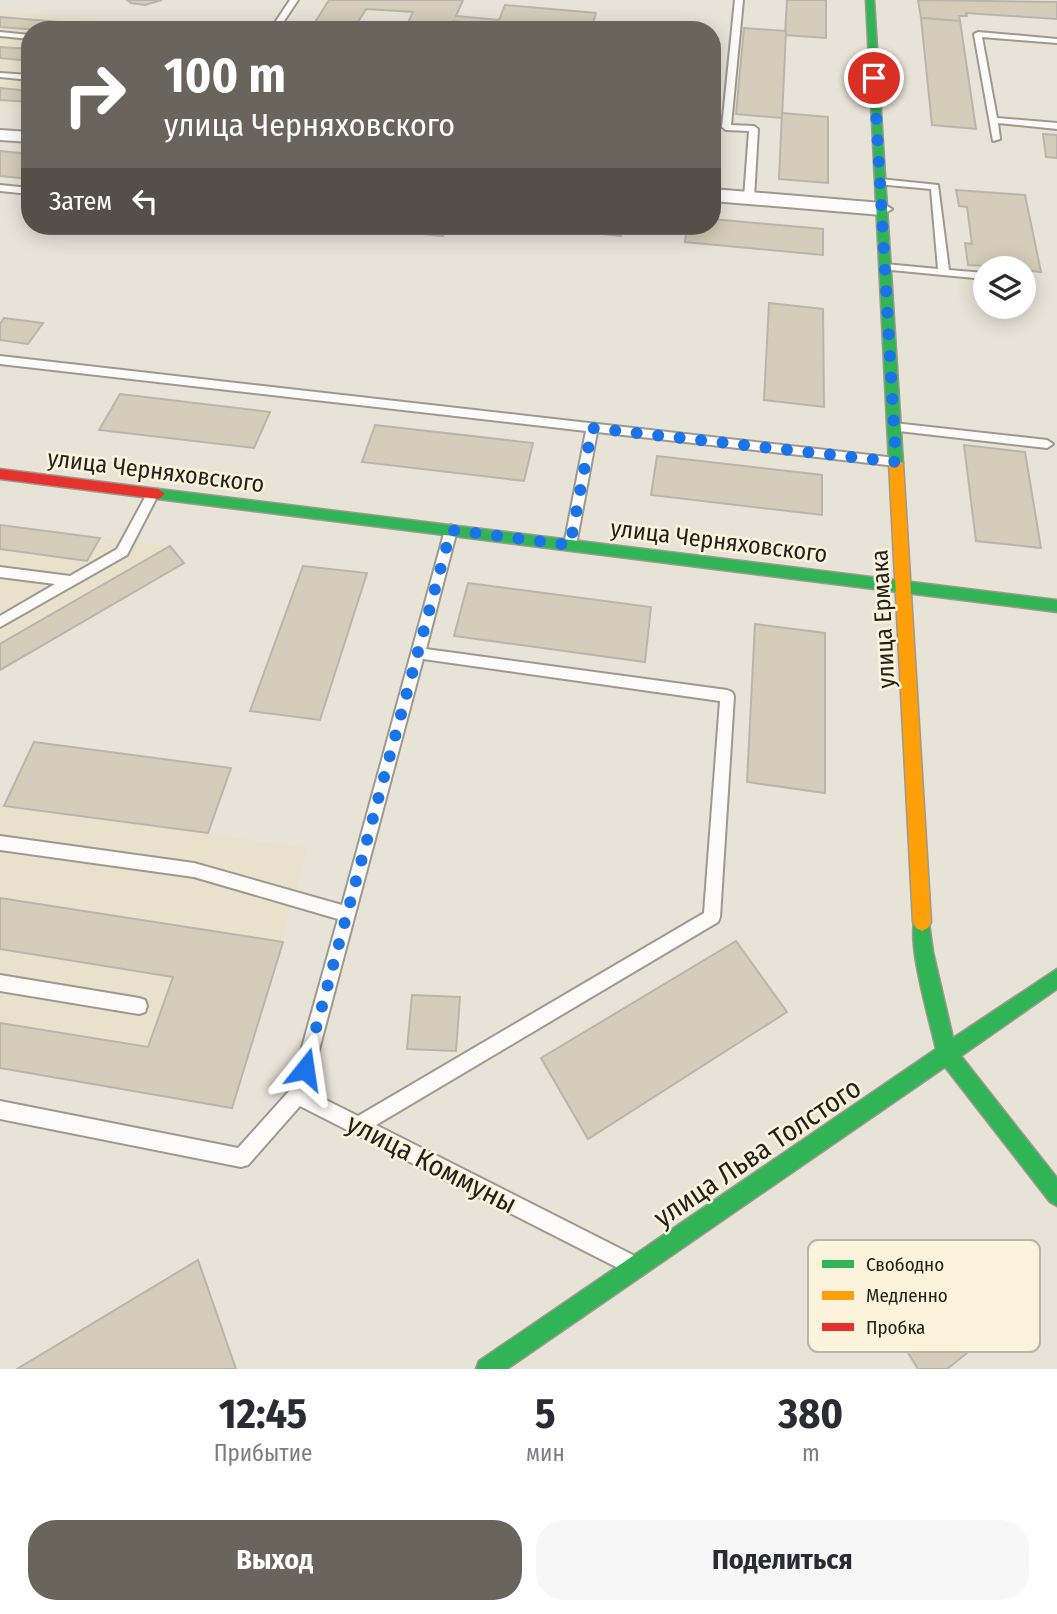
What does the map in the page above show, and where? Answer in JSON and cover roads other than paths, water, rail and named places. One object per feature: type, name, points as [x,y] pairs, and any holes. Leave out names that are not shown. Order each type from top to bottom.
[{"type":"street","name":"улица Ермака","points":[[870,0],[924,952],[947,1054],[1057,1195]]},
{"type":"street","points":[[0,135],[21,136]]},
{"type":"street","points":[[721,196],[882,209]]},
{"type":"street","name":"улица Черняховского","points":[[0,474],[1057,606]]},
{"type":"street","name":"улица Льва Толстого","points":[[487,1369],[1057,978]]},
{"type":"lane","points":[[280,21],[294,0]]},
{"type":"lane","points":[[739,0],[726,127],[754,129],[749,198]]},
{"type":"lane","points":[[0,34],[21,36]]},
{"type":"lane","points":[[996,139],[978,34],[1057,41]]},
{"type":"lane","points":[[0,75],[21,77]]},
{"type":"lane","points":[[993,120],[1057,125]]},
{"type":"lane","points":[[880,182],[934,187],[944,273]]},
{"type":"lane","points":[[0,188],[21,190]]},
{"type":"lane","points":[[885,267],[973,275]]},
{"type":"lane","points":[[0,360],[896,462]]},
{"type":"lane","points":[[894,427],[1047,443]]},
{"type":"lane","points":[[570,545],[592,428]]},
{"type":"lane","points":[[0,622],[122,552],[153,493]]},
{"type":"lane","points":[[0,1110],[241,1158],[298,1095],[451,530]]},
{"type":"lane","points":[[0,572],[72,581]]},
{"type":"lane","points":[[358,1126],[712,917],[727,696],[418,653]]},
{"type":"lane","points":[[0,843],[194,870],[347,914]]},
{"type":"lane","points":[[0,984],[139,1006]]},
{"type":"lane","name":"улица Коммуны","points":[[298,1095],[636,1267]]}]
